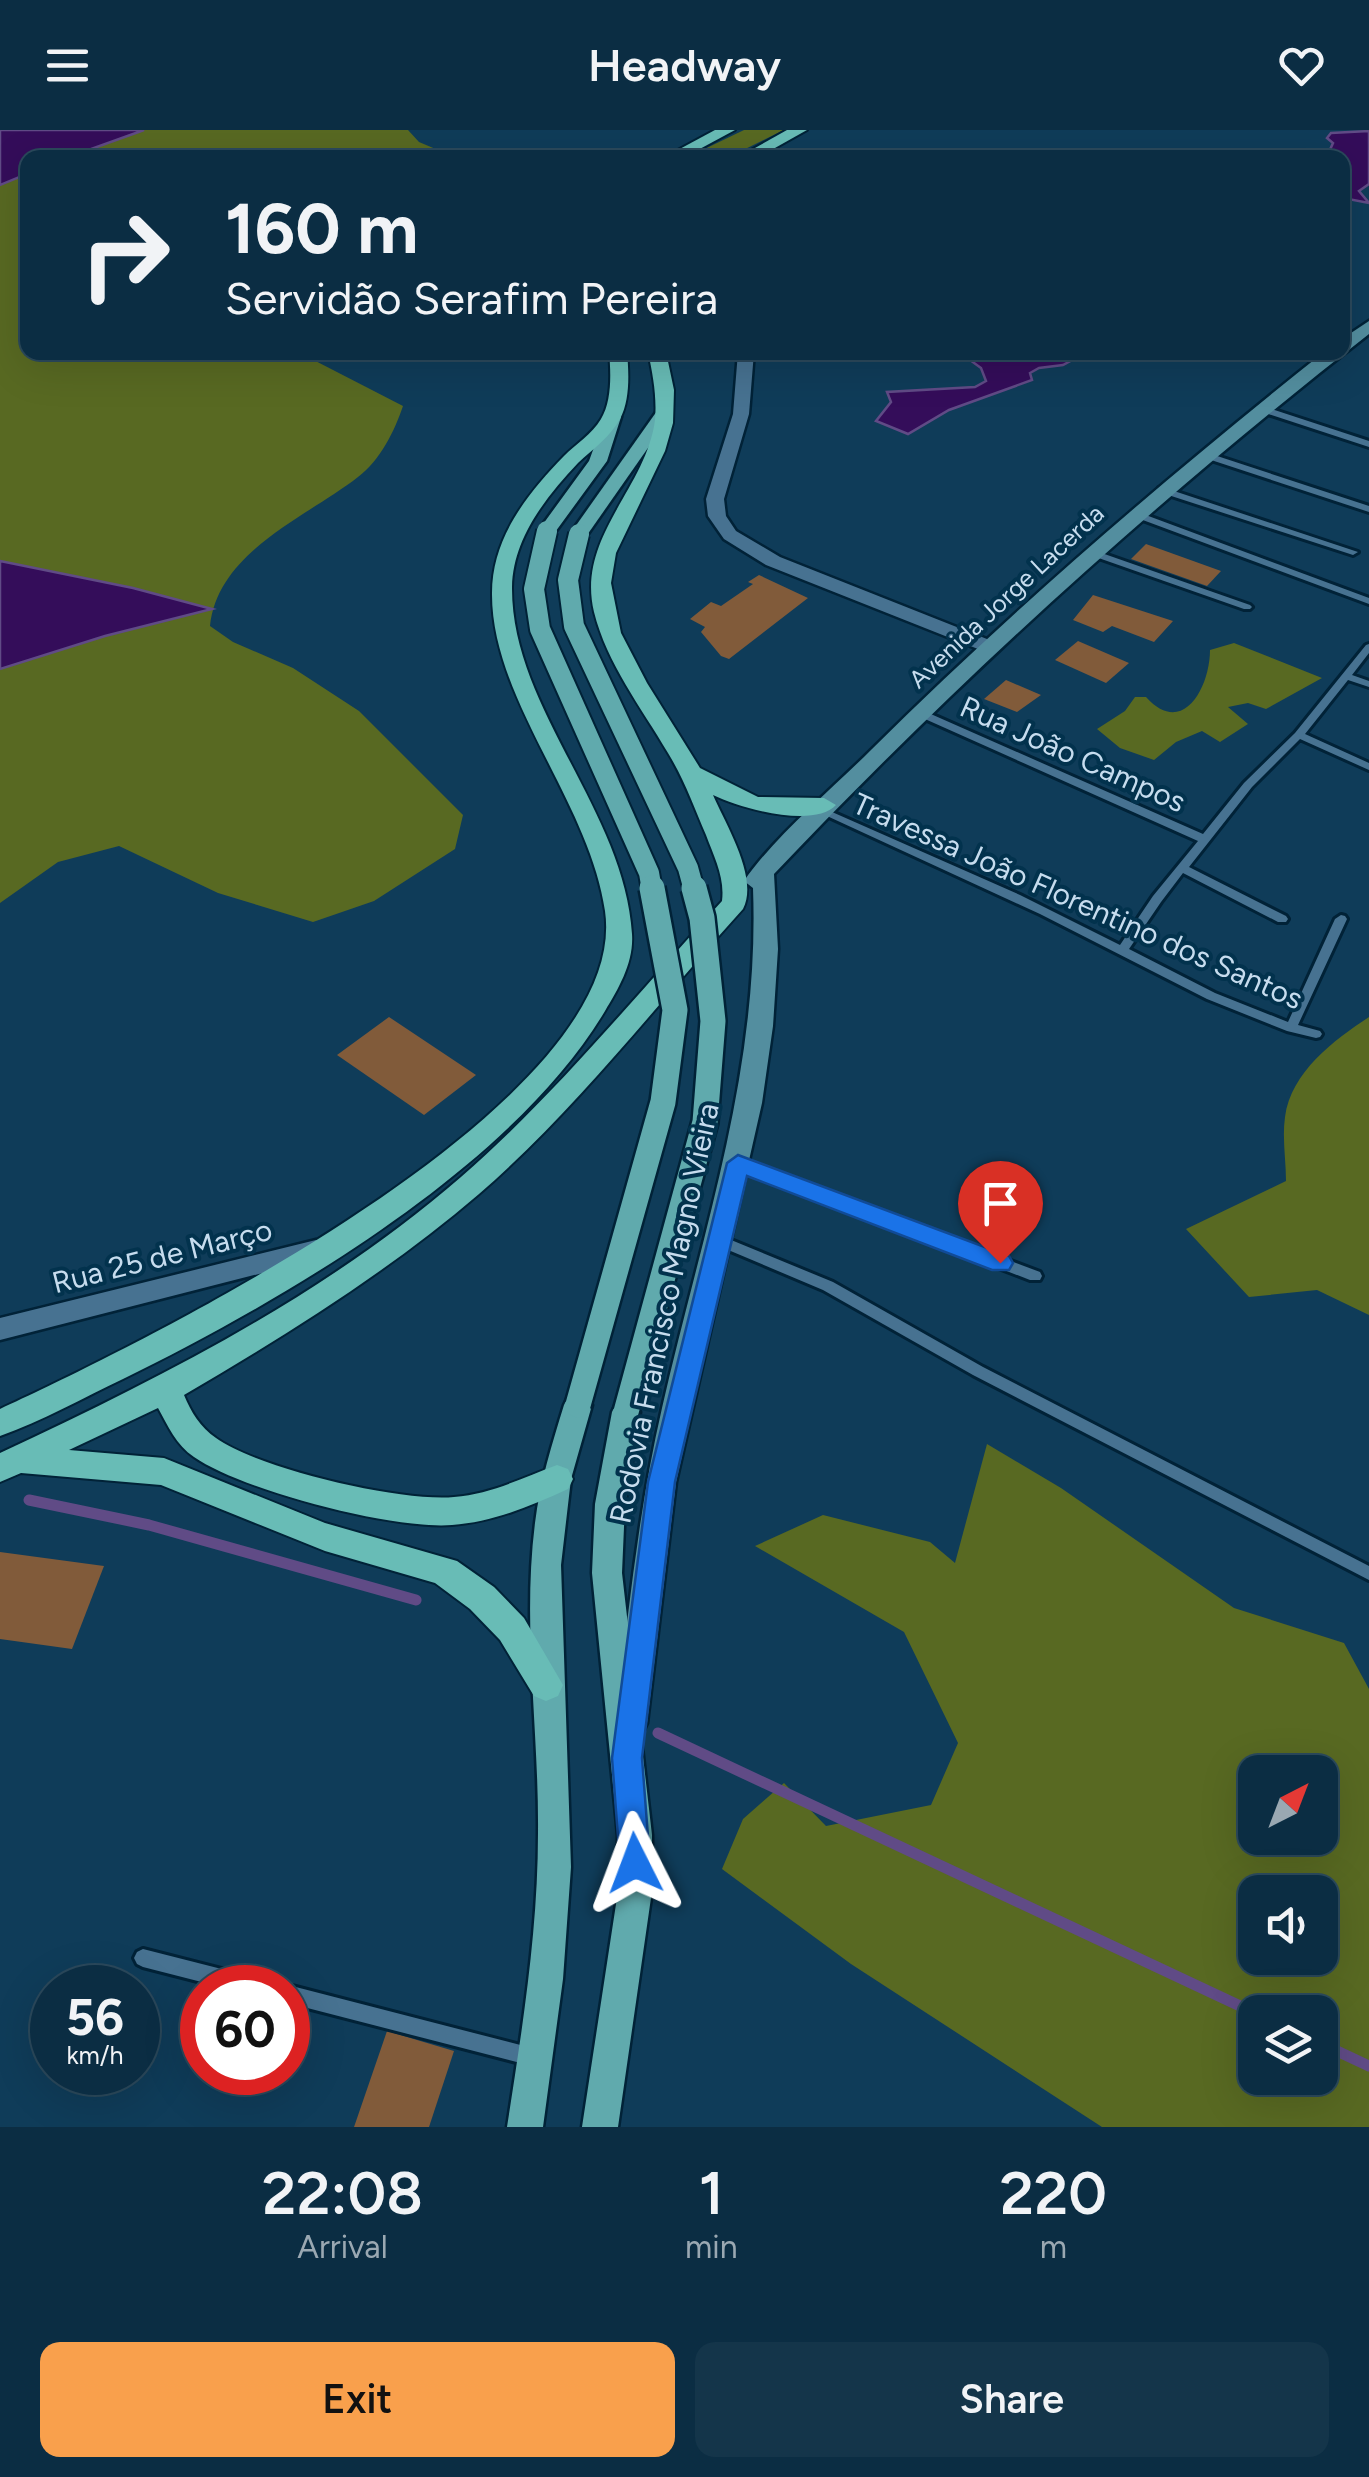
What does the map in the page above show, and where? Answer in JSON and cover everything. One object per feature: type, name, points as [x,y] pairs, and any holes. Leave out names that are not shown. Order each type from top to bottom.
[{"type":"highway","points":[[687,150],[728,130]]},
{"type":"highway","points":[[760,150],[799,130]]},
{"type":"highway","points":[[0,1423],[177,1337],[340,1244],[454,1158],[535,1085],[578,1032],[606,989],[620,939],[596,842],[516,670],[507,643],[501,586],[514,534],[526,508],[612,417],[617,360]]},
{"type":"highway","points":[[8,1464],[166,1390],[270,1330],[380,1256],[469,1186],[556,1104],[734,903],[738,884],[692,773],[640,695],[606,615],[601,586],[605,558],[662,442],[663,380],[659,360]]},
{"type":"highway","points":[[692,773],[755,806],[780,810],[822,808]]},
{"type":"highway","points":[[166,1390],[180,1424],[209,1451],[291,1481],[379,1502],[436,1512],[478,1509],[516,1498],[556,1479]]},
{"type":"highway","points":[[8,1464],[164,1472],[242,1507],[325,1537],[444,1572],[482,1598],[512,1629],[546,1684]]},
{"type":"main road","name":"Avenida Jorge Lacerda","points":[[734,903],[822,808],[1134,514],[1325,360]]},
{"type":"main road","points":[[627,1758],[607,1573],[610,1504],[626,1412],[704,1122],[713,1021],[702,918],[688,868],[574,626],[566,590],[579,534],[663,416]]},
{"type":"main road","points":[[525,2127],[550,1942],[555,1830],[546,1684],[549,1533],[556,1479],[664,1102],[675,1010],[649,873],[572,707],[535,611],[537,560],[547,532],[598,461],[612,417]]},
{"type":"main road","name":"Rodovia Francisco Magno Vieira","points":[[600,2127],[635,1891],[635,1835],[627,1758],[662,1482],[738,1163],[768,932],[763,872]]},
{"type":"street","points":[[745,360],[741,414],[716,498],[717,516],[730,534],[773,561],[990,647]]},
{"type":"street","name":"Rua 25 de Março","points":[[0,1329],[340,1244]]},
{"type":"lane","points":[[1262,410],[1369,444]]},
{"type":"lane","points":[[1205,455],[1369,509]]},
{"type":"lane","points":[[1162,490],[1353,552]]},
{"type":"lane","points":[[1134,514],[1369,601]]},
{"type":"lane","points":[[1093,553],[1247,607]]},
{"type":"lane","points":[[1122,951],[1248,784],[1299,734],[1369,647]]},
{"type":"lane","points":[[1346,676],[1369,684]]},
{"type":"lane","name":"Rua João Campos","points":[[920,713],[1206,840]]},
{"type":"lane","points":[[1299,734],[1369,767]]},
{"type":"lane","name":"Travessa João Florentino dos Santos","points":[[822,808],[1045,911],[1181,981],[1291,1028],[1316,1034]]},
{"type":"lane","points":[[1182,868],[1282,920]]},
{"type":"lane","points":[[1291,1028],[1341,919]]},
{"type":"lane","points":[[738,1163],[1036,1276]]},
{"type":"lane","points":[[719,1240],[828,1286],[978,1372],[1369,1572]]},
{"type":"lane","points":[[143,1958],[180,1967]]},
{"type":"lane","points":[[310,2000],[536,2058]]},
{"type":"green space","points":[[144,130],[408,130],[419,142],[438,150],[90,150]]},
{"type":"green space","points":[[744,130],[784,130],[743,150],[703,150]]},
{"type":"green space","points":[[20,177],[20,360],[314,360],[403,406],[386,444],[366,470],[247,556],[229,577],[210,626],[233,642],[293,668],[359,711],[463,815],[455,849],[374,901],[313,922],[218,893],[119,846],[58,862],[0,903],[0,669],[209,609],[133,588],[0,561],[0,185]]},
{"type":"green space","points":[[1234,643],[1322,678],[1266,709],[1248,703],[1228,707],[1248,724],[1220,742],[1202,731],[1176,742],[1154,760],[1120,748],[1097,729],[1125,711],[1135,697],[1146,697],[1159,708],[1172,712],[1183,710],[1200,692],[1210,650]]},
{"type":"green space","points":[[1369,1017],[1369,1315],[1317,1290],[1249,1297],[1186,1229],[1286,1181],[1284,1125],[1296,1086],[1316,1059]]},
{"type":"green space","points":[[987,1444],[1061,1488],[1234,1608],[1344,1643],[1369,1689],[1369,2127],[1102,2127],[851,1964],[722,1869],[743,1819],[784,1783],[826,1826],[931,1805],[958,1743],[904,1632],[755,1546],[823,1515],[930,1542],[955,1563]]},
{"type":"shaded area","points":[[0,130],[144,130],[88,150],[20,150],[20,177],[0,185]]},
{"type":"shaded area","points":[[1369,131],[1369,184],[1359,191],[1369,203],[1350,199],[1350,150],[1330,150],[1333,143],[1327,138],[1331,133]]},
{"type":"shaded area","points":[[970,360],[1072,360],[1039,368],[1030,373],[1032,380],[949,410],[908,434],[876,421],[891,402],[887,392],[975,387],[986,381],[981,368]]},
{"type":"shaded area","points":[[0,561],[133,588],[212,609],[105,636],[0,669]]},
{"type":"building","points":[[1146,544],[1221,571],[1207,586],[1131,559]]},
{"type":"building","points":[[759,575],[808,598],[729,659],[721,656],[701,632],[705,627],[690,619],[711,602],[721,606],[753,584],[748,582]]},
{"type":"building","points":[[1093,595],[1173,621],[1154,642],[1112,626],[1103,632],[1073,620]]},
{"type":"building","points":[[1078,641],[1129,663],[1106,683],[1055,660]]},
{"type":"building","points":[[1006,680],[1041,695],[1017,712],[984,699]]},
{"type":"building","points":[[389,1017],[476,1075],[424,1115],[337,1055]]},
{"type":"building","points":[[0,1552],[104,1566],[72,1649],[0,1639]]},
{"type":"building","points":[[387,2031],[454,2051],[429,2127],[354,2127]]},
{"type":"waterway","points":[[29,1500],[149,1525],[416,1600]]},
{"type":"waterway","points":[[658,1733],[1238,2005]]},
{"type":"waterway","points":[[1338,2051],[1369,2066]]},
{"type":"route","points":[[635,1863],[627,1758],[662,1482],[738,1163],[1000,1263]]}]
